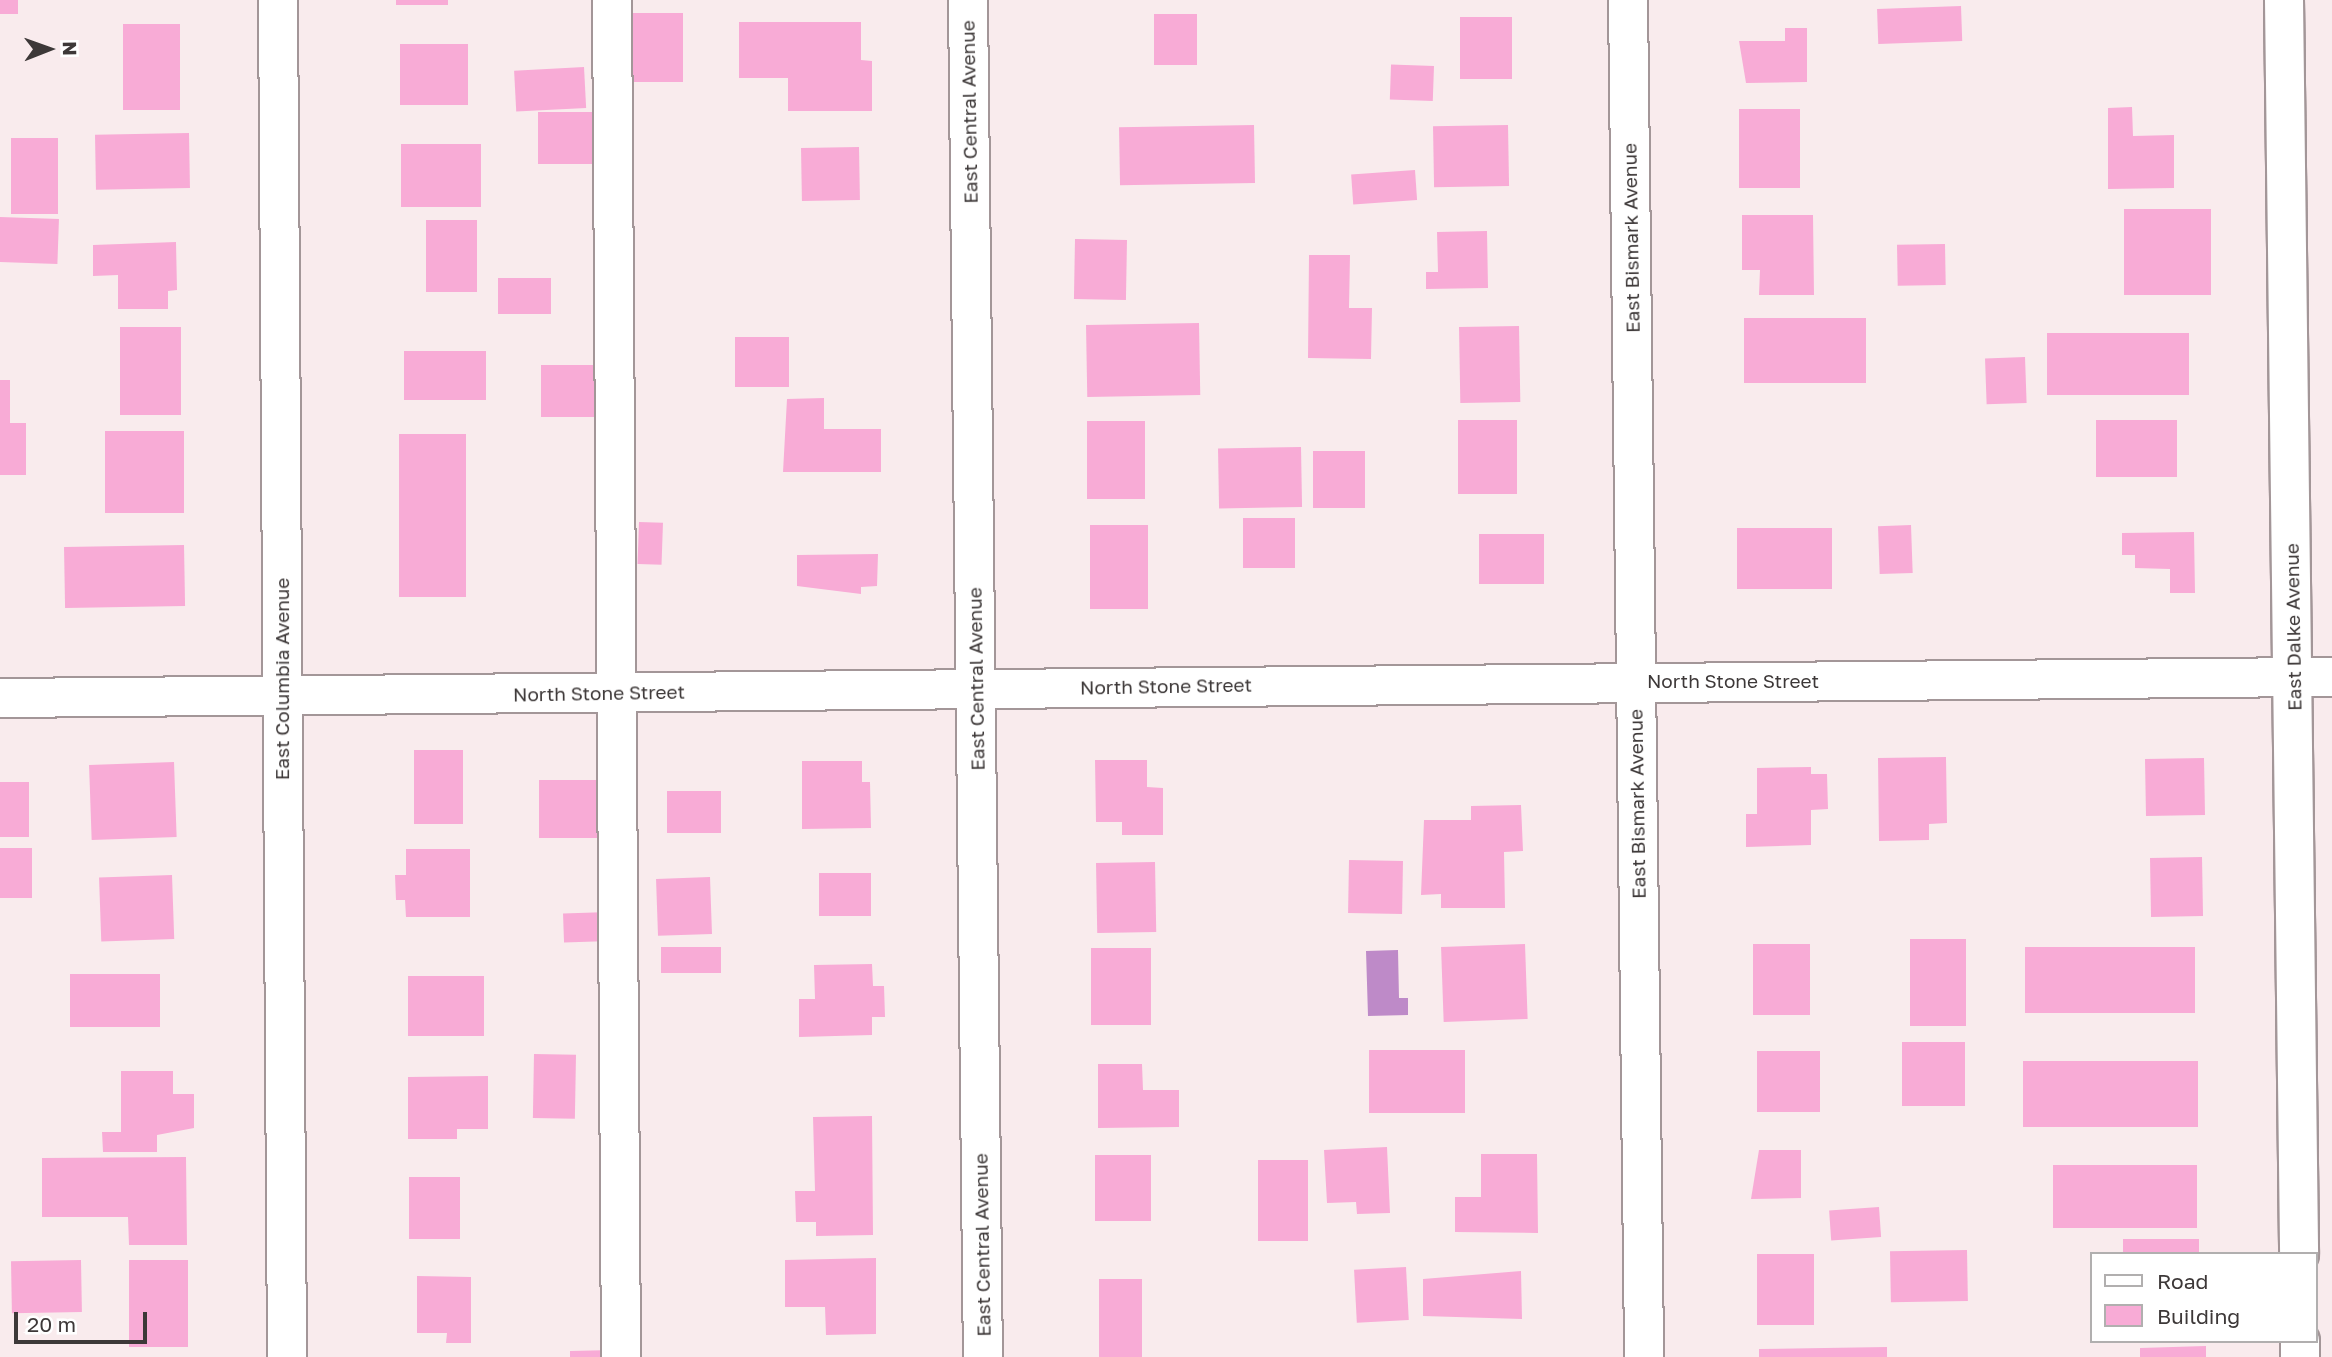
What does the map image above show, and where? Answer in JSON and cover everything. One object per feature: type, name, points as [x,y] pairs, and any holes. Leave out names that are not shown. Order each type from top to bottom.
[{"type":"street","name":"East Columbia Avenue","points":[[278,0],[287,1357]]},
{"type":"street","points":[[612,0],[621,1357]]},
{"type":"street","name":"East Central Avenue","points":[[968,0],[983,1357]]},
{"type":"street","name":"East Bismark Avenue","points":[[1628,0],[1644,1357]]},
{"type":"street","name":"East Dalke Avenue","points":[[2284,0],[2299,1252]]},
{"type":"street","name":"North Stone Street","points":[[0,698],[1636,681],[2332,677]]},
{"type":"shaded area","points":[[1398,950],[1399,998],[1408,998],[1408,1015],[1368,1016],[1366,951]]},
{"type":"building","points":[[0,0],[18,0],[18,14],[0,14]]},
{"type":"building","points":[[396,0],[448,0],[448,5],[396,5]]},
{"type":"building","points":[[1961,6],[1962,41],[1878,44],[1877,9]]},
{"type":"building","points":[[633,13],[683,13],[683,82],[633,82]]},
{"type":"building","points":[[1154,14],[1197,14],[1197,65],[1154,65]]},
{"type":"building","points":[[1460,17],[1512,17],[1512,79],[1460,79]]},
{"type":"building","points":[[739,22],[861,22],[861,60],[872,61],[872,111],[788,111],[788,78],[739,78]]},
{"type":"building","points":[[123,24],[180,24],[180,110],[123,110]]},
{"type":"building","points":[[1785,28],[1807,28],[1807,82],[1746,83],[1739,41],[1785,41]]},
{"type":"building","points":[[400,44],[468,44],[468,105],[400,105]]},
{"type":"building","points":[[1391,64],[1434,66],[1433,101],[1390,99]]},
{"type":"building","points":[[584,67],[586,108],[516,112],[514,71]]},
{"type":"building","points":[[2132,107],[2133,136],[2174,135],[2174,188],[2108,189],[2108,108]]},
{"type":"building","points":[[1739,109],[1800,109],[1800,188],[1739,188]]},
{"type":"building","points":[[538,112],[601,112],[601,164],[538,164]]},
{"type":"building","points":[[1254,125],[1255,183],[1120,185],[1119,127]]},
{"type":"building","points":[[1508,125],[1509,186],[1434,187],[1433,126]]},
{"type":"building","points":[[189,133],[190,188],[96,190],[95,135]]},
{"type":"building","points":[[11,138],[58,138],[58,214],[11,214]]},
{"type":"building","points":[[401,144],[481,144],[481,207],[401,207]]},
{"type":"building","points":[[859,147],[860,200],[802,201],[801,148]]},
{"type":"building","points":[[1415,170],[1417,200],[1353,204],[1351,174]]},
{"type":"building","points":[[2124,209],[2211,209],[2211,295],[2124,295]]},
{"type":"building","points":[[1742,215],[1813,215],[1814,295],[1759,295],[1760,270],[1742,270]]},
{"type":"building","points":[[0,217],[59,219],[57,264],[0,262]]},
{"type":"building","points":[[426,220],[477,220],[477,292],[426,292]]},
{"type":"building","points":[[1487,231],[1488,288],[1426,289],[1426,272],[1438,272],[1437,232]]},
{"type":"building","points":[[1075,239],[1127,240],[1126,300],[1074,299]]},
{"type":"building","points":[[176,242],[177,290],[168,291],[168,309],[118,309],[118,275],[93,276],[93,245]]},
{"type":"building","points":[[1945,244],[1946,285],[1898,286],[1897,245]]},
{"type":"building","points":[[1309,255],[1350,255],[1349,308],[1372,308],[1371,359],[1308,358]]},
{"type":"building","points":[[498,278],[551,278],[551,314],[498,314]]},
{"type":"building","points":[[1744,318],[1866,318],[1866,383],[1744,383]]},
{"type":"building","points":[[1199,323],[1200,395],[1087,397],[1086,325]]},
{"type":"building","points":[[1519,326],[1520,402],[1460,403],[1459,327]]},
{"type":"building","points":[[120,327],[181,327],[181,415],[120,415]]},
{"type":"building","points":[[2047,333],[2189,333],[2189,395],[2047,395]]},
{"type":"building","points":[[735,337],[789,337],[789,387],[735,387]]},
{"type":"building","points":[[404,351],[486,351],[486,400],[404,400]]},
{"type":"building","points":[[2025,357],[2027,403],[1987,404],[1985,358]]},
{"type":"building","points":[[541,365],[603,365],[603,417],[541,417]]},
{"type":"building","points":[[0,380],[10,380],[10,423],[26,423],[26,475],[0,475]]},
{"type":"building","points":[[824,398],[824,429],[881,429],[881,472],[783,472],[787,399]]},
{"type":"building","points":[[1458,420],[1517,420],[1517,494],[1458,494]]},
{"type":"building","points":[[2096,420],[2177,420],[2177,477],[2096,477]]},
{"type":"building","points":[[1087,421],[1145,421],[1145,499],[1087,499]]},
{"type":"building","points":[[105,431],[184,431],[184,513],[105,513]]},
{"type":"building","points":[[399,434],[466,434],[466,597],[399,597]]},
{"type":"building","points":[[1301,447],[1302,507],[1219,508],[1218,448]]},
{"type":"building","points":[[1313,451],[1365,451],[1365,508],[1313,508]]},
{"type":"building","points":[[1243,518],[1295,518],[1295,568],[1243,568]]},
{"type":"building","points":[[639,522],[663,523],[662,565],[638,564]]},
{"type":"building","points":[[1090,525],[1148,525],[1148,609],[1090,609]]},
{"type":"building","points":[[1911,525],[1913,573],[1880,574],[1878,526]]},
{"type":"building","points":[[1737,528],[1832,528],[1832,589],[1737,589]]},
{"type":"building","points":[[2194,532],[2195,593],[2170,593],[2170,569],[2135,568],[2135,555],[2122,555],[2122,533]]},
{"type":"building","points":[[1479,534],[1544,534],[1544,584],[1479,584]]},
{"type":"building","points":[[184,545],[185,606],[65,608],[64,547]]},
{"type":"building","points":[[878,554],[877,586],[861,587],[861,594],[797,586],[797,555]]},
{"type":"building","points":[[414,750],[463,750],[463,824],[414,824]]},
{"type":"building","points":[[1946,757],[1947,823],[1929,824],[1929,840],[1879,841],[1878,758]]},
{"type":"building","points":[[2204,758],[2205,815],[2146,816],[2145,759]]},
{"type":"building","points":[[1095,760],[1147,760],[1147,787],[1163,788],[1163,835],[1122,835],[1122,822],[1096,822]]},
{"type":"building","points":[[802,761],[862,761],[862,782],[870,782],[871,828],[802,829]]},
{"type":"building","points":[[174,762],[177,837],[92,840],[89,765]]},
{"type":"building","points":[[1811,767],[1811,774],[1827,774],[1828,809],[1811,810],[1811,845],[1746,847],[1746,814],[1757,814],[1757,768]]},
{"type":"building","points":[[539,780],[604,780],[604,838],[539,838]]},
{"type":"building","points":[[0,782],[29,782],[29,837],[0,837]]},
{"type":"building","points":[[667,791],[721,791],[721,833],[667,833]]},
{"type":"building","points":[[1521,805],[1523,851],[1504,852],[1505,908],[1441,908],[1441,894],[1421,895],[1424,820],[1471,820],[1471,806]]},
{"type":"building","points":[[0,848],[32,848],[32,898],[0,898]]},
{"type":"building","points":[[406,849],[470,849],[470,917],[406,917],[405,900],[396,900],[395,875],[406,875]]},
{"type":"building","points":[[2202,857],[2203,916],[2151,917],[2150,858]]},
{"type":"building","points":[[1349,860],[1403,861],[1402,914],[1348,913]]},
{"type":"building","points":[[1155,862],[1156,932],[1097,933],[1096,863]]},
{"type":"building","points":[[819,873],[871,873],[871,916],[819,916]]},
{"type":"building","points":[[172,875],[174,939],[101,942],[99,878]]},
{"type":"building","points":[[710,877],[712,934],[658,936],[656,879]]},
{"type":"building","points":[[609,912],[610,941],[564,943],[563,914]]},
{"type":"building","points":[[1910,939],[1966,939],[1966,1026],[1910,1026]]},
{"type":"building","points":[[1525,944],[1528,1019],[1444,1022],[1441,947]]},
{"type":"building","points":[[1753,944],[1810,944],[1810,1015],[1753,1015]]},
{"type":"building","points":[[661,947],[721,947],[721,973],[661,973]]},
{"type":"building","points":[[2025,947],[2195,947],[2195,1013],[2025,1013]]},
{"type":"building","points":[[1091,948],[1151,948],[1151,1025],[1091,1025]]},
{"type":"building","points":[[872,964],[873,986],[884,986],[885,1017],[872,1017],[872,1035],[799,1037],[799,999],[815,999],[814,965]]},
{"type":"building","points":[[70,974],[160,974],[160,1027],[70,1027]]},
{"type":"building","points":[[408,976],[484,976],[484,1036],[408,1036]]},
{"type":"building","points":[[1902,1042],[1965,1042],[1965,1106],[1902,1106]]},
{"type":"building","points":[[1369,1050],[1465,1050],[1465,1113],[1369,1113]]},
{"type":"building","points":[[1757,1051],[1820,1051],[1820,1112],[1757,1112]]},
{"type":"building","points":[[534,1054],[576,1055],[575,1119],[533,1118]]},
{"type":"building","points":[[2023,1061],[2198,1061],[2198,1127],[2023,1127]]},
{"type":"building","points":[[1098,1064],[1142,1064],[1143,1090],[1179,1090],[1179,1127],[1098,1128]]},
{"type":"building","points":[[121,1071],[173,1071],[173,1094],[194,1094],[194,1128],[157,1135],[157,1152],[103,1152],[102,1132],[121,1132]]},
{"type":"building","points":[[488,1076],[488,1129],[457,1129],[457,1139],[408,1139],[408,1077]]},
{"type":"building","points":[[872,1116],[873,1235],[816,1236],[816,1222],[796,1222],[795,1191],[815,1191],[813,1117]]},
{"type":"building","points":[[1387,1147],[1390,1213],[1357,1214],[1356,1202],[1327,1203],[1324,1150]]},
{"type":"building","points":[[1759,1150],[1801,1150],[1801,1198],[1751,1199]]},
{"type":"building","points":[[1481,1154],[1537,1154],[1538,1233],[1455,1232],[1455,1197],[1481,1197]]},
{"type":"building","points":[[1095,1155],[1151,1155],[1151,1221],[1095,1221]]},
{"type":"building","points":[[186,1157],[187,1245],[129,1245],[128,1217],[42,1217],[42,1158]]},
{"type":"building","points":[[1258,1160],[1308,1160],[1308,1241],[1258,1241]]},
{"type":"building","points":[[2053,1165],[2197,1165],[2197,1228],[2053,1228]]},
{"type":"building","points":[[409,1177],[460,1177],[460,1239],[409,1239]]},
{"type":"building","points":[[1879,1207],[1881,1237],[1831,1240],[1829,1210]]},
{"type":"building","points":[[2123,1239],[2199,1239],[2199,1252],[2123,1252]]},
{"type":"building","points":[[1967,1250],[1968,1301],[1891,1302],[1890,1251]]},
{"type":"building","points":[[1757,1254],[1814,1254],[1814,1325],[1757,1325]]},
{"type":"building","points":[[876,1258],[876,1334],[826,1335],[825,1307],[785,1307],[785,1260]]},
{"type":"building","points":[[81,1260],[82,1312],[12,1313],[11,1261]]},
{"type":"building","points":[[129,1260],[188,1260],[188,1347],[129,1347]]},
{"type":"building","points":[[1406,1267],[1409,1320],[1357,1323],[1354,1270]]},
{"type":"building","points":[[1521,1271],[1522,1319],[1423,1316],[1423,1279]]},
{"type":"building","points":[[417,1276],[471,1277],[471,1343],[446,1343],[447,1333],[417,1333]]},
{"type":"building","points":[[1099,1279],[1142,1279],[1142,1357],[1099,1357]]},
{"type":"building","points":[[2206,1346],[2206,1357],[2140,1357],[2140,1348]]},
{"type":"building","points":[[1887,1347],[1887,1357],[1759,1357],[1759,1349]]},
{"type":"building","points":[[613,1350],[613,1357],[570,1357],[570,1351]]}]
